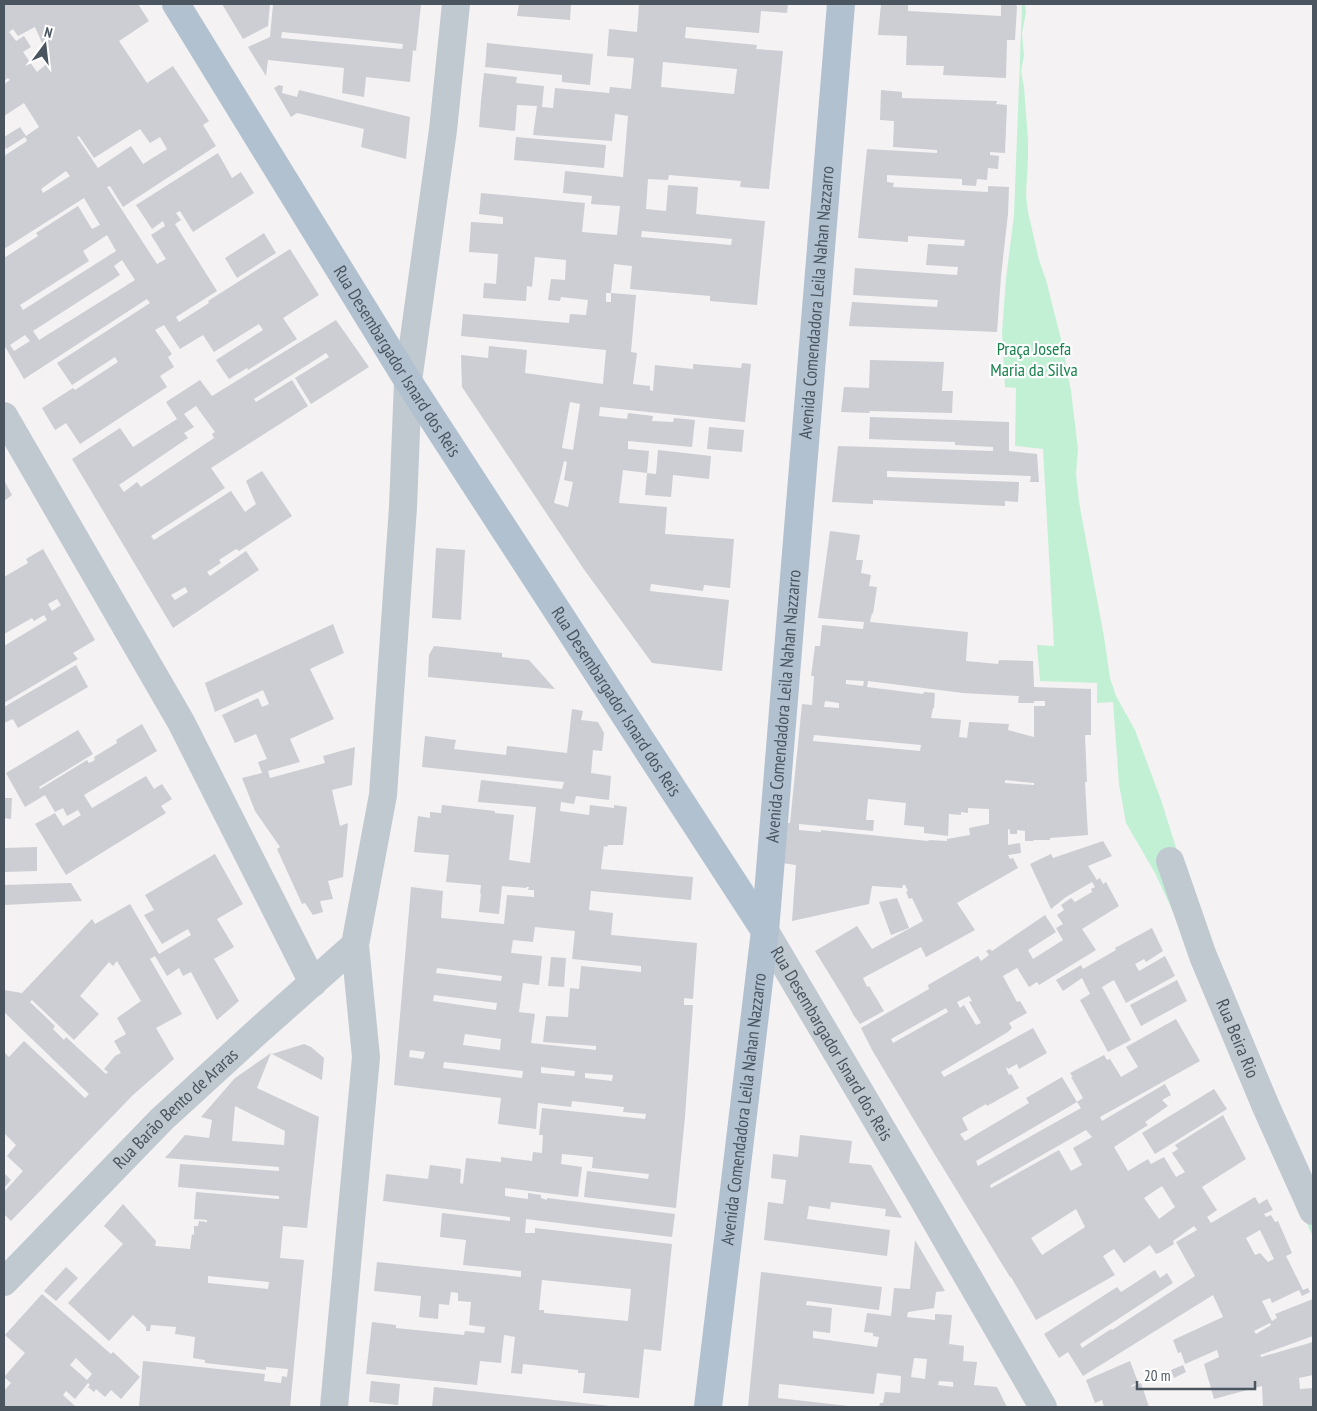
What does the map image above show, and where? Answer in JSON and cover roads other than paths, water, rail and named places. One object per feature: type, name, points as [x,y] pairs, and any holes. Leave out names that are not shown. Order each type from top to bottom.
[{"type":"main road","name":"Rua Desembargador Isnard dos Reis","points":[[176,4],[408,381],[765,931]]},
{"type":"main road","name":"Avenida Comendadora Leila Nahan Nazzarro","points":[[708,1407],[765,931],[840,4]]},
{"type":"street","points":[[334,1407],[366,1057],[355,945],[382,795],[403,507],[408,381],[444,130],[456,4]]},
{"type":"street","points":[[4,416],[181,722],[313,983]]},
{"type":"street","name":"Rua Beira Rio","points":[[1170,861],[1203,956],[1267,1109],[1313,1211]]},
{"type":"street","name":"Rua Desembargador Isnard dos Reis","points":[[765,931],[920,1192],[1043,1407]]},
{"type":"street","name":"Rua Barão Bento de Araras","points":[[4,1282],[162,1119],[355,945]]},
{"type":"park label","name":"Praça Josefa Maria da Silva","points":[[1034,359]]}]
